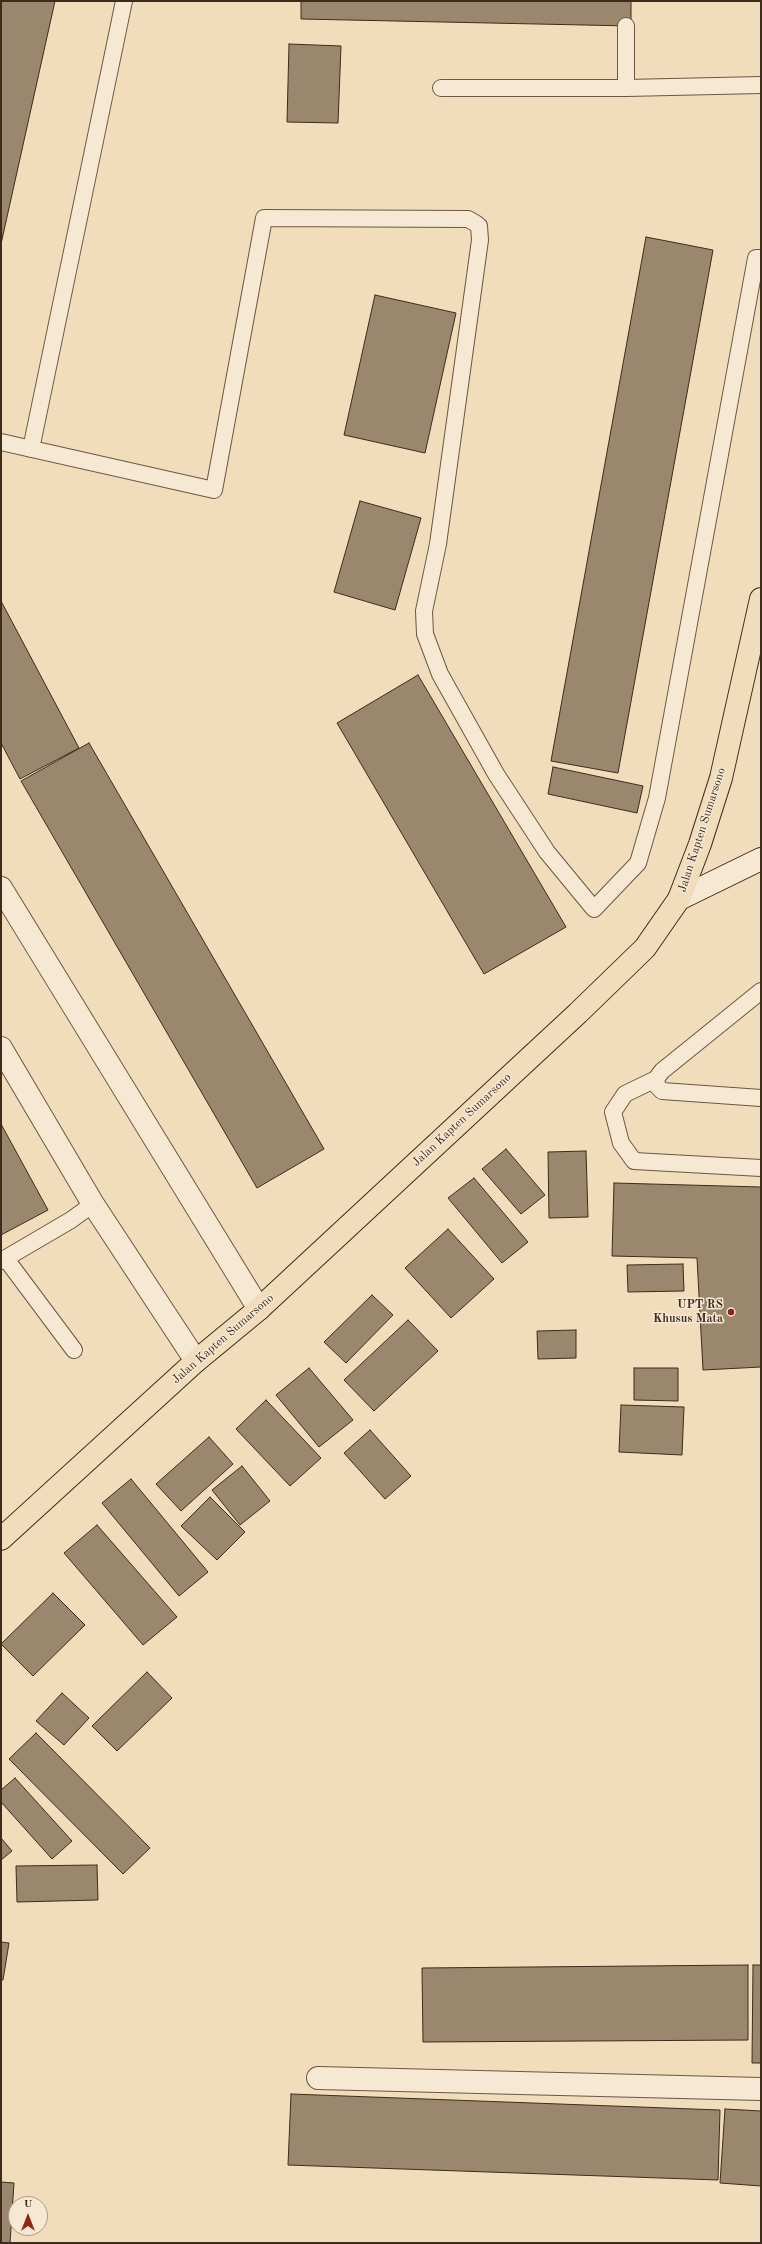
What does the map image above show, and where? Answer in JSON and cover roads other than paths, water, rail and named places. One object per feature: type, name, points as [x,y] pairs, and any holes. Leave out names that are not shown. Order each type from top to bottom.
[{"type":"highway","name":"Jalan Kapten Sumarsono","points":[[1,1539],[196,1361],[259,1309],[628,965],[666,921],[680,899],[700,844],[721,778],[761,599]]},
{"type":"street","points":[[680,899],[761,859]]},
{"type":"street","points":[[1,888],[259,1309]]},
{"type":"street","points":[[1,1048],[93,1204],[196,1361]]},
{"type":"street","points":[[318,2078],[761,2089]]},
{"type":"lane","points":[[31,449],[124,1]]},
{"type":"lane","points":[[626,26],[626,88]]},
{"type":"lane","points":[[441,88],[626,88],[761,85]]},
{"type":"lane","points":[[1,442],[214,490],[264,218],[468,219],[475,223],[478,226],[480,240],[438,544],[424,611],[425,634],[440,674],[496,774],[547,852],[594,909],[638,863],[657,798],[756,258],[761,258]]},
{"type":"lane","points":[[761,990],[662,1071],[656,1079],[625,1094],[613,1112],[621,1143],[634,1161],[761,1168]]},
{"type":"lane","points":[[656,1079],[657,1086],[662,1091],[761,1098]]},
{"type":"lane","points":[[74,1350],[3,1260],[71,1220],[93,1204]]},
{"type":"place","name":"UPT RS Khusus Mata","points":[[731,1312]]}]
